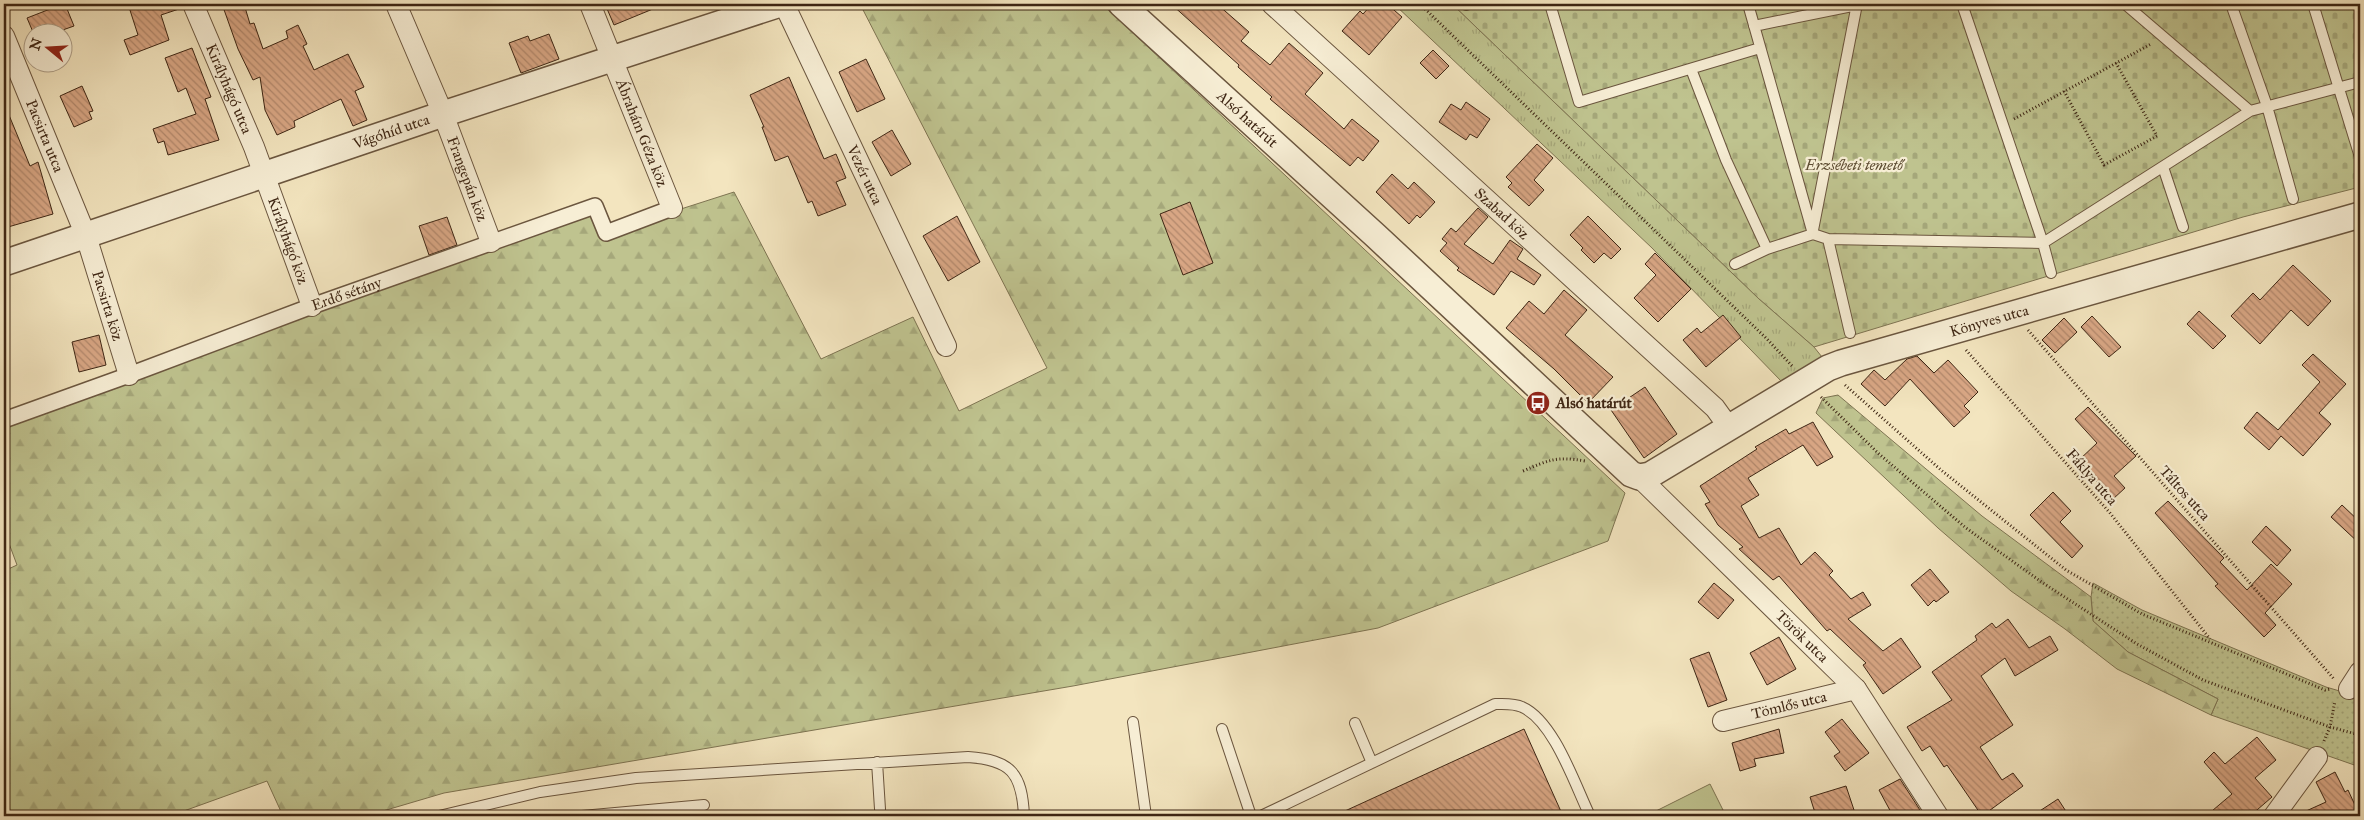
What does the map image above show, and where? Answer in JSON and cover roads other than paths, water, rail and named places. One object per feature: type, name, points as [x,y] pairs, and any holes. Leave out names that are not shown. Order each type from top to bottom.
[{"type":"street","name":"Királyhágó utca","points":[[193,4],[264,174]]},
{"type":"street","name":"Frangepán köz","points":[[396,4],[443,114],[491,242]]},
{"type":"street","name":"Ábrahám Géza köz","points":[[590,4],[672,208]]},
{"type":"street","name":"Vágóhíd utca","points":[[4,263],[443,114],[780,4]]},
{"type":"street","name":"Vezér utca","points":[[784,4],[946,346]]},
{"type":"street","name":"Alsó határút","points":[[1121,4],[1376,236],[1631,474],[1640,477]]},
{"type":"street","name":"Szabad köz","points":[[1272,4],[1715,408],[1728,426]]},
{"type":"street","name":"Pacsirta utca","points":[[4,36],[86,236]]},
{"type":"street","name":"Királyhágó köz","points":[[264,174],[312,306]]},
{"type":"street","name":"Erdő sétány","points":[[4,420],[312,306],[595,206],[606,233],[672,208]]},
{"type":"street","name":"Könyves utca","points":[[1640,477],[1650,475],[1728,426],[1805,381],[1842,362],[2360,215]]},
{"type":"street","name":"Pacsirta köz","points":[[86,236],[129,375]]},
{"type":"street","name":"Török utca","points":[[1640,477],[1856,688],[1938,816]]},
{"type":"street","points":[[2345,688],[2360,672]]},
{"type":"street","name":"Tömlős utca","points":[[1723,721],[1856,688]]},
{"type":"street","points":[[2274,816],[2317,757]]},
{"type":"lane","points":[[1550,4],[1579,102],[1760,48]]},
{"type":"lane","points":[[1748,4],[1813,234]]},
{"type":"lane","points":[[1754,26],[1857,4],[1813,234]]},
{"type":"lane","points":[[1962,4],[2004,124],[2051,273]]},
{"type":"lane","points":[[2125,4],[2250,111]]},
{"type":"lane","points":[[2231,4],[2267,106],[2293,199]]},
{"type":"lane","points":[[2313,4],[2360,157]]},
{"type":"lane","points":[[1690,69],[1726,160],[1767,249]]},
{"type":"lane","points":[[1734,264],[1767,249],[1813,234],[1828,239],[2043,243],[2250,111],[2360,82]]},
{"type":"lane","points":[[2163,167],[2183,227]]},
{"type":"lane","points":[[1828,239],[1850,333]]},
{"type":"lane","points":[[1261,816],[1495,704],[1520,706],[1535,714],[1548,727],[1590,816]]},
{"type":"lane","points":[[1133,722],[1146,816]]},
{"type":"lane","points":[[1355,722],[1372,764]]},
{"type":"lane","points":[[1222,729],[1251,816]]},
{"type":"lane","points":[[439,816],[540,792],[636,778],[968,756],[990,758],[1006,765],[1017,780],[1024,804],[1024,816]]},
{"type":"lane","points":[[877,762],[880,809]]},
{"type":"lane","points":[[582,816],[704,805]]},
{"type":"place","name":"Alsó határút","points":[[1538,403]]},
{"type":"park label","name":"Erzsébeti temető","points":[[1854,165]]}]
